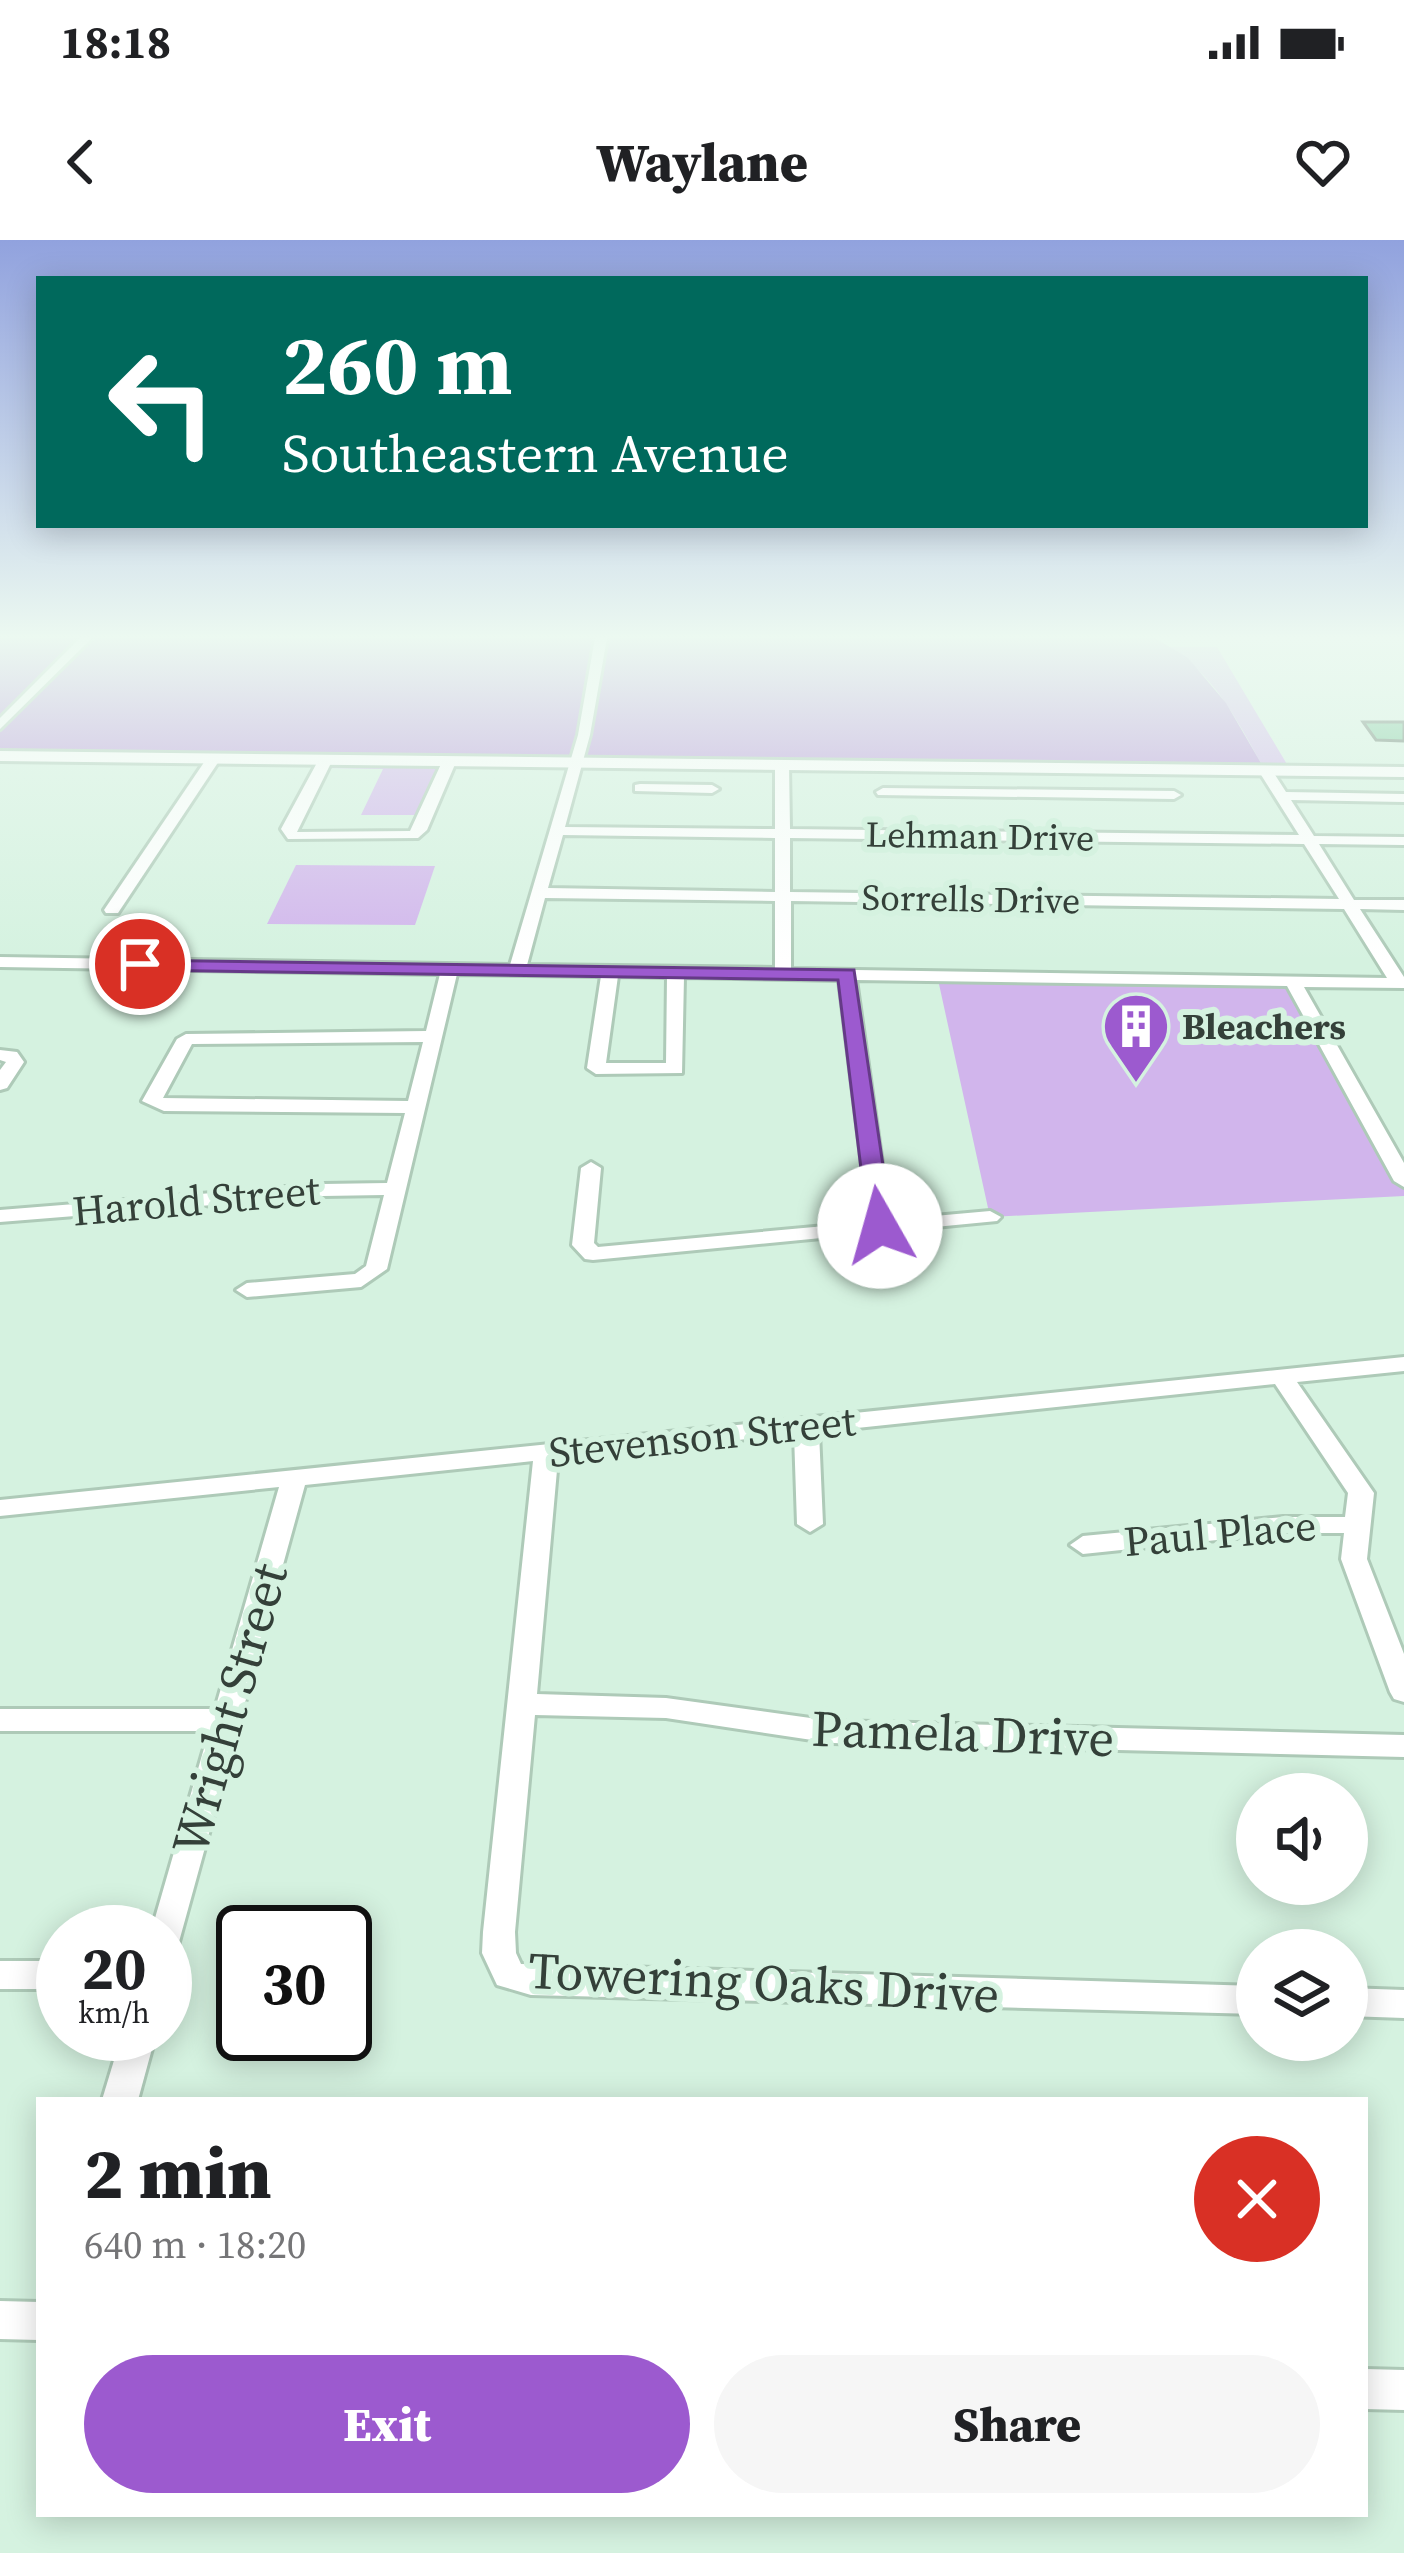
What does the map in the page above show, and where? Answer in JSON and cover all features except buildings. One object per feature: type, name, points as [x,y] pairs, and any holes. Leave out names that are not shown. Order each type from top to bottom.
[{"type":"main road","points":[[0,756],[1404,772]]},
{"type":"street","points":[[517,970],[578,746]]},
{"type":"street","points":[[112,910],[214,758]]},
{"type":"street","points":[[326,759],[288,829],[293,836],[413,835],[420,830],[449,762]]},
{"type":"street","points":[[675,788],[681,764]]},
{"type":"street","points":[[782,765],[783,973]]},
{"type":"street","points":[[878,766],[883,797],[1177,801],[1162,769]]},
{"type":"street","points":[[1265,770],[1402,983]]},
{"type":"street","points":[[640,788],[712,789]]},
{"type":"street","points":[[1282,796],[1404,798]]},
{"type":"street","name":"Lehman Drive","points":[[556,831],[1404,841]]},
{"type":"street","name":"Sorrells Drive","points":[[538,893],[1404,904]]},
{"type":"street","points":[[0,962],[1402,983]]},
{"type":"street","points":[[247,1290],[361,1280],[376,1269],[450,969]]},
{"type":"street","points":[[610,971],[596,1068],[675,1069],[676,972]]},
{"type":"street","points":[[847,974],[880,1226]]},
{"type":"street","points":[[1293,982],[1404,1181]]},
{"type":"street","points":[[416,1107],[164,1106],[152,1101],[186,1039],[435,1036]]},
{"type":"street","points":[[0,1055],[15,1062],[0,1084]]},
{"type":"street","points":[[591,1168],[584,1241],[593,1254],[990,1217]]},
{"type":"street","name":"Harold Street","points":[[0,1216],[323,1190],[393,1189]]},
{"type":"street","name":"Stevenson Street","points":[[0,1508],[1404,1364]]},
{"type":"street","points":[[1281,1376],[1361,1493],[1354,1559],[1404,1692]]},
{"type":"street","points":[[806,1425],[810,1524]]},
{"type":"street","name":"Towering Oaks Drive","points":[[546,1452],[499,1932],[504,1969],[518,1979],[1236,1999]]},
{"type":"street","name":"Wright Street","points":[[175,1905],[294,1478]]},
{"type":"street","name":"Paul Place","points":[[1083,1545],[1283,1525],[1356,1525]]},
{"type":"street","name":"Pamela Drive","points":[[524,1704],[666,1708],[832,1732],[1404,1746]]},
{"type":"street","points":[[0,1720],[226,1720]]},
{"type":"street","points":[[0,1975],[36,1975]]},
{"type":"street","points":[[1368,2003],[1404,2004]]},
{"type":"street","points":[[121,2097],[131,2061]]},
{"type":"street","points":[[0,2320],[36,2320]]},
{"type":"street","points":[[1368,2389],[1404,2390]]},
{"type":"shaded area","points":[[0,746],[1251,746],[1265,770],[0,756]]},
{"type":"shaded area","points":[[1251,746],[1276,746],[1291,771],[1265,770]]},
{"type":"shaded area","points":[[330,764],[442,765],[419,815],[361,815],[383,769],[327,768]]},
{"type":"shaded area","points":[[296,865],[435,866],[415,925],[267,924]]},
{"type":"shaded area","points":[[937,975],[1293,982],[1404,1181],[1404,1196],[990,1217]]},
{"type":"place","name":"Bleachers","points":[[1136,1085]]},
{"type":"route","points":[[140,964],[847,974],[880,1226]]}]
